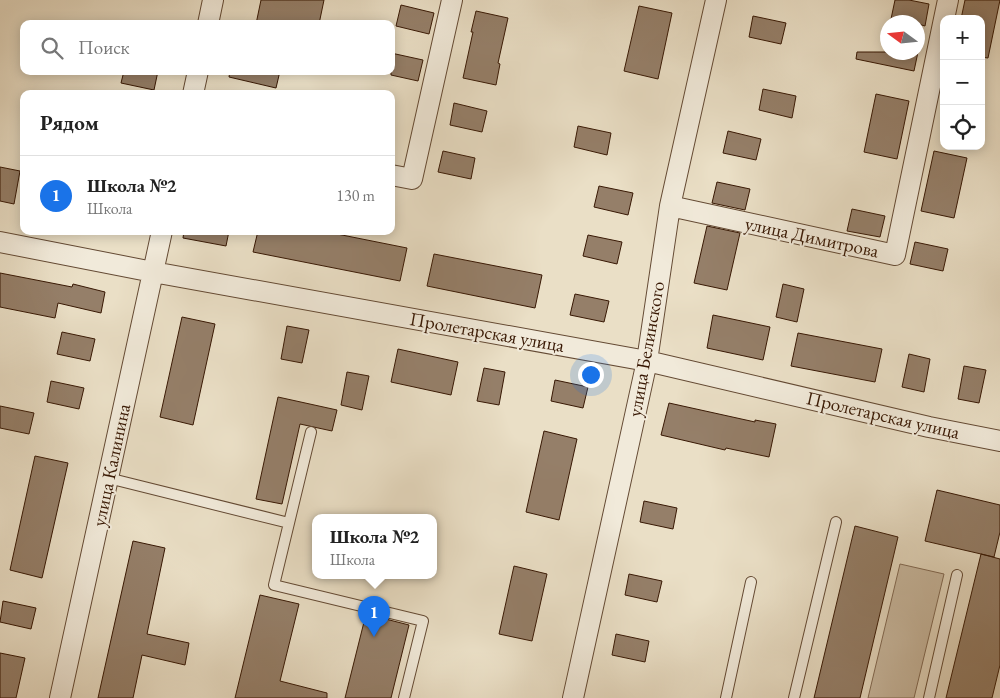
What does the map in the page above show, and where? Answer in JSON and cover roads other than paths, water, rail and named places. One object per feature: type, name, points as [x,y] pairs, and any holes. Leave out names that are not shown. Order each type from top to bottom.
[{"type":"street","points":[[209,20],[213,0]]},
{"type":"street","points":[[395,176],[412,179],[452,0]]},
{"type":"street","name":"улица Белинского","points":[[573,698],[647,361],[670,206],[716,0]]},
{"type":"street","name":"улица Димитрова","points":[[945,15],[948,0]]},
{"type":"street","name":"улица Димитрова","points":[[670,206],[895,255],[940,38]]},
{"type":"street","points":[[194,90],[197,75]]},
{"type":"street","name":"улица Калинина","points":[[60,698],[161,235]]},
{"type":"street","name":"Пролетарская улица","points":[[0,242],[153,272],[647,361],[929,427],[1000,441]]},
{"type":"lane","points":[[311,432],[274,585],[423,621],[404,698]]},
{"type":"lane","points":[[108,478],[289,523]]},
{"type":"lane","points":[[794,698],[836,522]]},
{"type":"lane","points":[[929,698],[957,575]]},
{"type":"lane","points":[[726,698],[751,582]]},
{"type":"place","name":"Школа №2","points":[[374,637]]}]
